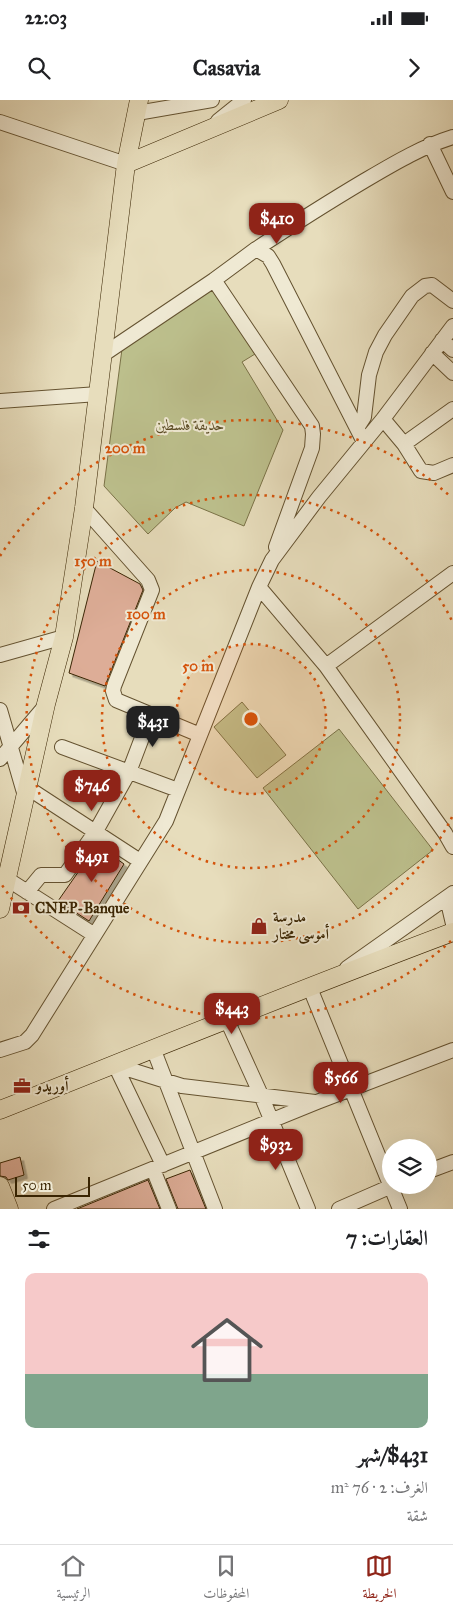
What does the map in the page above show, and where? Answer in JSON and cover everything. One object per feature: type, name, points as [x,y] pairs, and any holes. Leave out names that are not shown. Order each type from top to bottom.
[{"type":"main road","points":[[126,164],[279,100]]},
{"type":"main road","points":[[0,909],[46,704],[64,637],[84,508],[126,164],[138,106]]},
{"type":"main road","points":[[0,1110],[153,1048],[310,988],[336,976],[453,932]]},
{"type":"main road","points":[[0,1186],[9,1209]]},
{"type":"street","points":[[138,106],[212,100]]},
{"type":"street","points":[[208,130],[244,100]]},
{"type":"street","points":[[0,122],[126,164]]},
{"type":"street","points":[[104,354],[214,280],[256,249],[350,189],[407,155],[453,136]]},
{"type":"street","points":[[430,144],[453,192]]},
{"type":"street","points":[[256,249],[268,256],[273,264],[364,442]]},
{"type":"street","points":[[0,1050],[25,1042],[32,1035],[93,934],[166,821],[259,586],[272,560],[312,448],[312,426],[214,280]]},
{"type":"street","points":[[357,428],[364,417],[369,375],[376,352],[412,296],[425,286],[432,285],[453,302]]},
{"type":"street","points":[[272,560],[383,419],[453,326]]},
{"type":"street","points":[[442,340],[453,350]]},
{"type":"street","points":[[432,353],[453,373]]},
{"type":"street","points":[[0,401],[98,394]]},
{"type":"street","points":[[404,444],[452,412]]},
{"type":"street","points":[[383,419],[404,444],[421,471],[434,473],[453,465]]},
{"type":"street","points":[[84,508],[148,580],[152,590],[113,691],[116,700],[200,735]]},
{"type":"street","points":[[326,666],[453,573]]},
{"type":"street","points":[[259,586],[326,666],[446,833],[453,847]]},
{"type":"street","points":[[0,655],[64,637]]},
{"type":"street","points":[[0,759],[46,704]]},
{"type":"street","points":[[0,710],[10,747],[27,792],[96,831],[140,861]]},
{"type":"street","points":[[27,892],[41,875],[65,875],[96,831],[128,772],[152,714]]},
{"type":"street","points":[[62,748],[178,790]]},
{"type":"street","points":[[7,879],[93,934]]},
{"type":"street","points":[[336,976],[450,896],[453,924]]},
{"type":"street","points":[[310,988],[382,1163]]},
{"type":"street","points":[[227,1020],[261,1095],[308,1209]]},
{"type":"street","points":[[153,1048],[215,1209]]},
{"type":"street","points":[[54,1209],[317,1102],[453,1050]]},
{"type":"street","points":[[115,1065],[182,1086],[317,1102]]},
{"type":"street","points":[[115,1065],[158,1167],[170,1209]]},
{"type":"street","points":[[437,1169],[453,1162]]},
{"type":"street","points":[[339,1209],[382,1190]]},
{"type":"street","points":[[395,1194],[400,1209]]},
{"type":"green space","name":"حديقة فلسطين","points":[[213,287],[255,354],[242,362],[283,430],[244,526],[186,502],[175,508],[148,534],[104,486],[122,349]]},
{"type":"green space","points":[[242,702],[286,755],[257,778],[214,727]]},
{"type":"green space","points":[[339,729],[433,850],[358,909],[263,788]]},
{"type":"building","points":[[97,561],[140,584],[143,590],[105,686],[69,673]]},
{"type":"building","points":[[97,845],[124,864],[89,921],[58,901]]},
{"type":"building","points":[[20,1157],[24,1175],[8,1180],[6,1177],[0,1176],[0,1163]]},
{"type":"building","points":[[190,1170],[206,1209],[178,1209],[166,1179]]},
{"type":"building","points":[[148,1180],[160,1209],[77,1209]]},
{"type":"place","name":"CNEP-Banque","points":[[21,908]]},
{"type":"place","name":"مدرسة أموسى مختار","points":[[259,926]]},
{"type":"place","name":"أوريدو","points":[[22,1086]]}]
